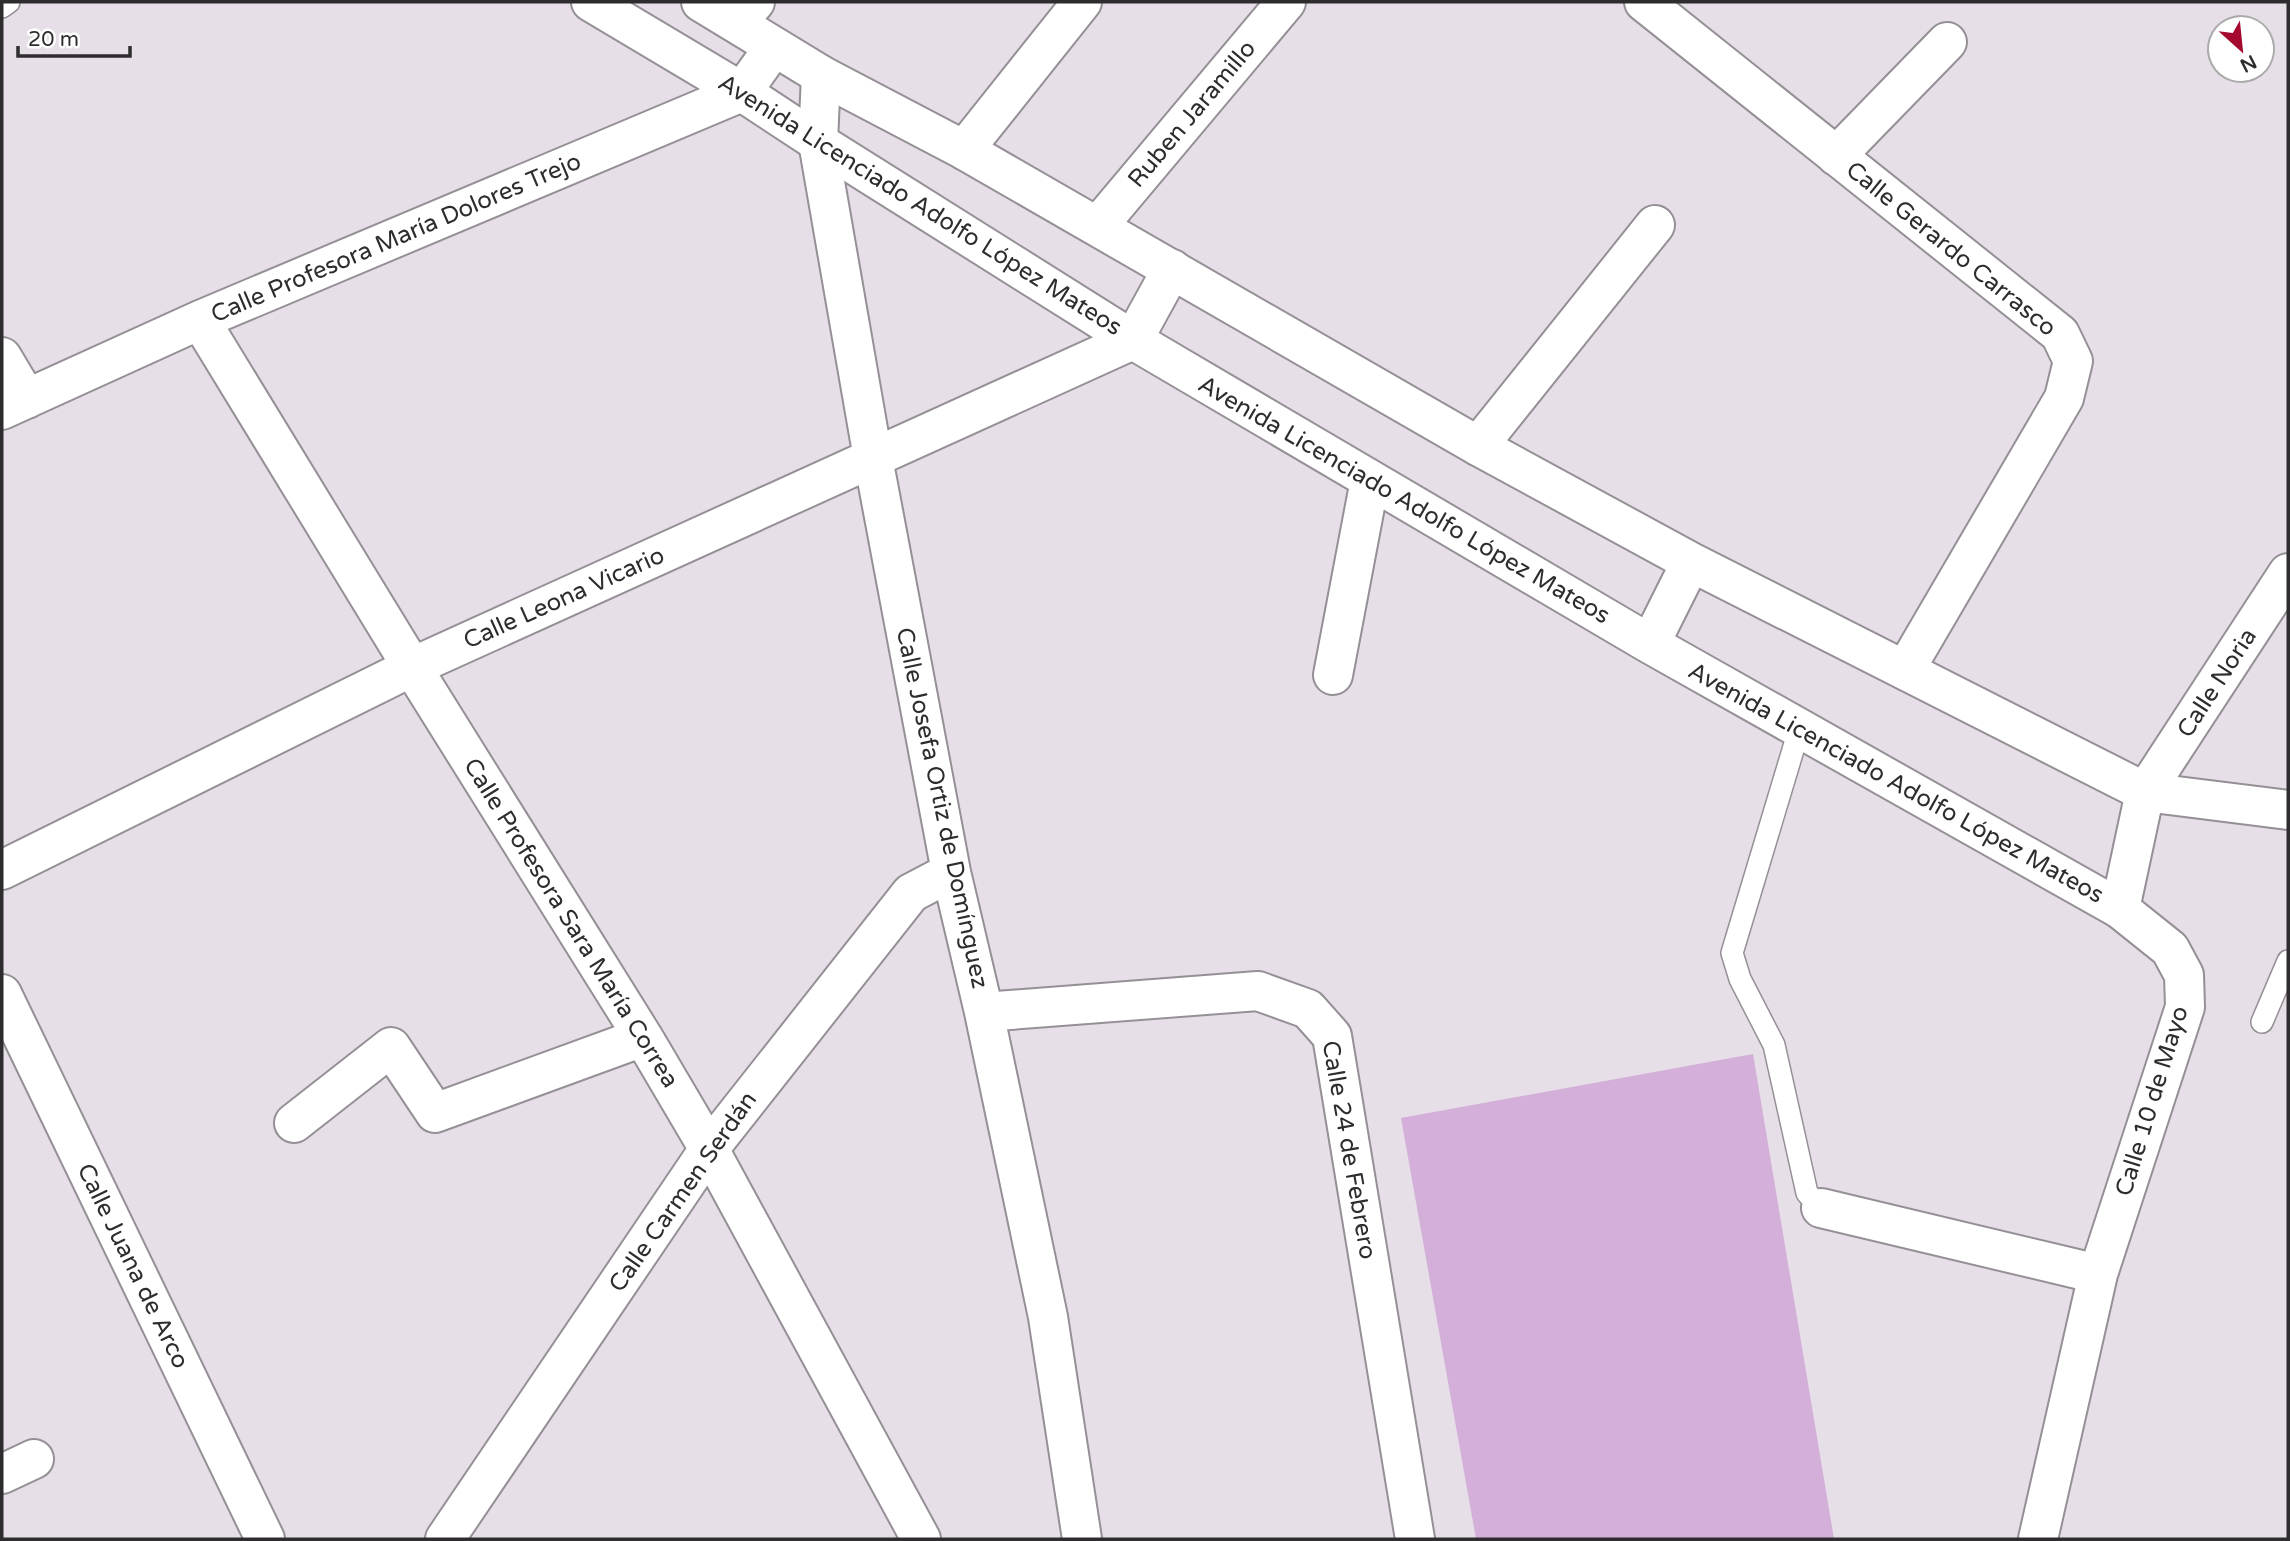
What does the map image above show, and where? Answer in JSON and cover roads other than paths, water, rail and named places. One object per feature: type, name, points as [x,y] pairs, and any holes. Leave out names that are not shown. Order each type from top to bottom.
[{"type":"street","name":"Avenida Licenciado Adolfo López Mateos","points":[[591,2],[742,92],[1133,340],[1799,730],[2120,909],[2145,792]]},
{"type":"street","points":[[701,2],[746,12],[774,47],[821,75],[964,150],[1478,446],[1691,562],[2145,792],[2288,810]]},
{"type":"street","points":[[964,150],[1082,2]]},
{"type":"street","name":"Ruben Jaramillo","points":[[1098,226],[1286,2]]},
{"type":"street","name":"Calle Gerardo Carrasco","points":[[1644,2],[2060,334],[2073,361],[2064,398],[1905,670]]},
{"type":"street","points":[[1836,156],[1947,42]]},
{"type":"street","points":[[742,92],[774,47]]},
{"type":"street","name":"Calle Josefa Ortiz de Domínguez","points":[[821,75],[818,142],[873,458],[950,872],[984,1012],[1048,1317],[1082,1539]]},
{"type":"street","name":"Calle Profesora María Dolores Trejo","points":[[14,404],[200,320],[742,92]]},
{"type":"street","points":[[1478,446],[1655,225]]},
{"type":"street","points":[[1133,340],[1172,269]]},
{"type":"street","name":"Calle Profesora Sara María Correa","points":[[200,320],[643,1037],[709,1149],[921,1539]]},
{"type":"street","name":"Calle Leona Vicario","points":[[2,870],[412,667],[1133,340]]},
{"type":"street","points":[[2,357],[14,404]]},
{"type":"street","points":[[1333,675],[1370,480]]},
{"type":"street","points":[[1650,644],[1691,562]]},
{"type":"street","name":"Calle Noria","points":[[2145,792],[2288,573]]},
{"type":"street","name":"Calle Carmen Serdán","points":[[445,1539],[709,1149],[911,893],[950,872]]},
{"type":"street","name":"Calle 10 de Mayo","points":[[2038,1539],[2098,1274],[2185,1007],[2184,975],[2170,949],[2120,909]]},
{"type":"street","name":"Calle 24 de Febrero","points":[[984,1012],[1258,991],[1308,1009],[1332,1036],[1415,1539]]},
{"type":"street","name":"Calle Juana de Arco","points":[[2,994],[265,1539]]},
{"type":"street","points":[[294,1123],[391,1047],[435,1113],[643,1037]]},
{"type":"street","points":[[1821,1208],[2098,1274]]},
{"type":"lane","points":[[2,7],[9,2]]},
{"type":"lane","points":[[1799,730],[1732,953],[1740,979],[1773,1045],[1807,1193],[1821,1208]]},
{"type":"lane","points":[[2262,1022],[2288,961]]}]
